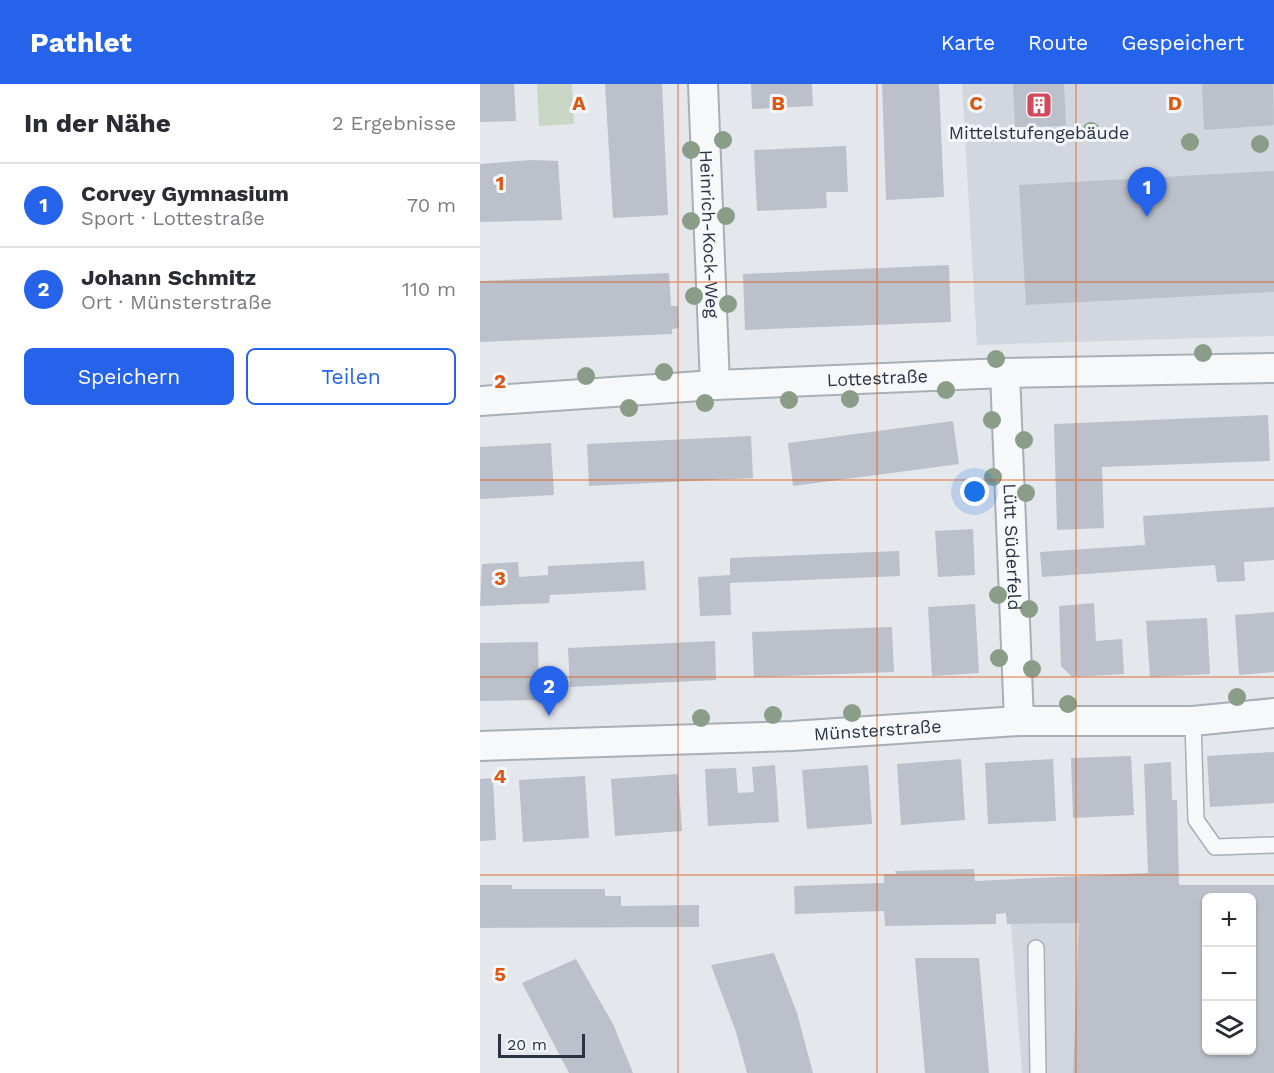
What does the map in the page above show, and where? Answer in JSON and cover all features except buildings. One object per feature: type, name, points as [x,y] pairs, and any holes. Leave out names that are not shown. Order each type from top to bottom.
[{"type":"street","name":"Heinrich-Kock-Weg","points":[[703,84],[715,385]]},
{"type":"street","name":"Lottestraße","points":[[480,401],[715,385],[1005,373],[1274,368]]},
{"type":"street","name":"Lütt Süderfeld","points":[[1005,373],[1018,721]]},
{"type":"street","name":"Münsterstraße","points":[[480,746],[792,736],[1018,721],[1193,721],[1274,713]]},
{"type":"lane","points":[[1193,721],[1196,820],[1215,847],[1274,845]]},
{"type":"lane","points":[[1036,948],[1038,1073]]},
{"type":"shaded area","points":[[962,84],[1274,84],[1274,336],[977,345]]},
{"type":"shaded area","points":[[1202,921],[1202,1055],[1256,1055],[1256,921],[1274,921],[1274,1073],[1022,1073],[1011,924]]},
{"type":"green space","points":[[537,84],[572,84],[574,124],[539,126]]},
{"type":"place","name":"Mittelstufengebäude","points":[[1039,105]]},
{"type":"place","name":"Corvey Gymnasium","points":[[1147,217]]},
{"type":"place","name":"Johann Schmitz","points":[[549,716]]}]
